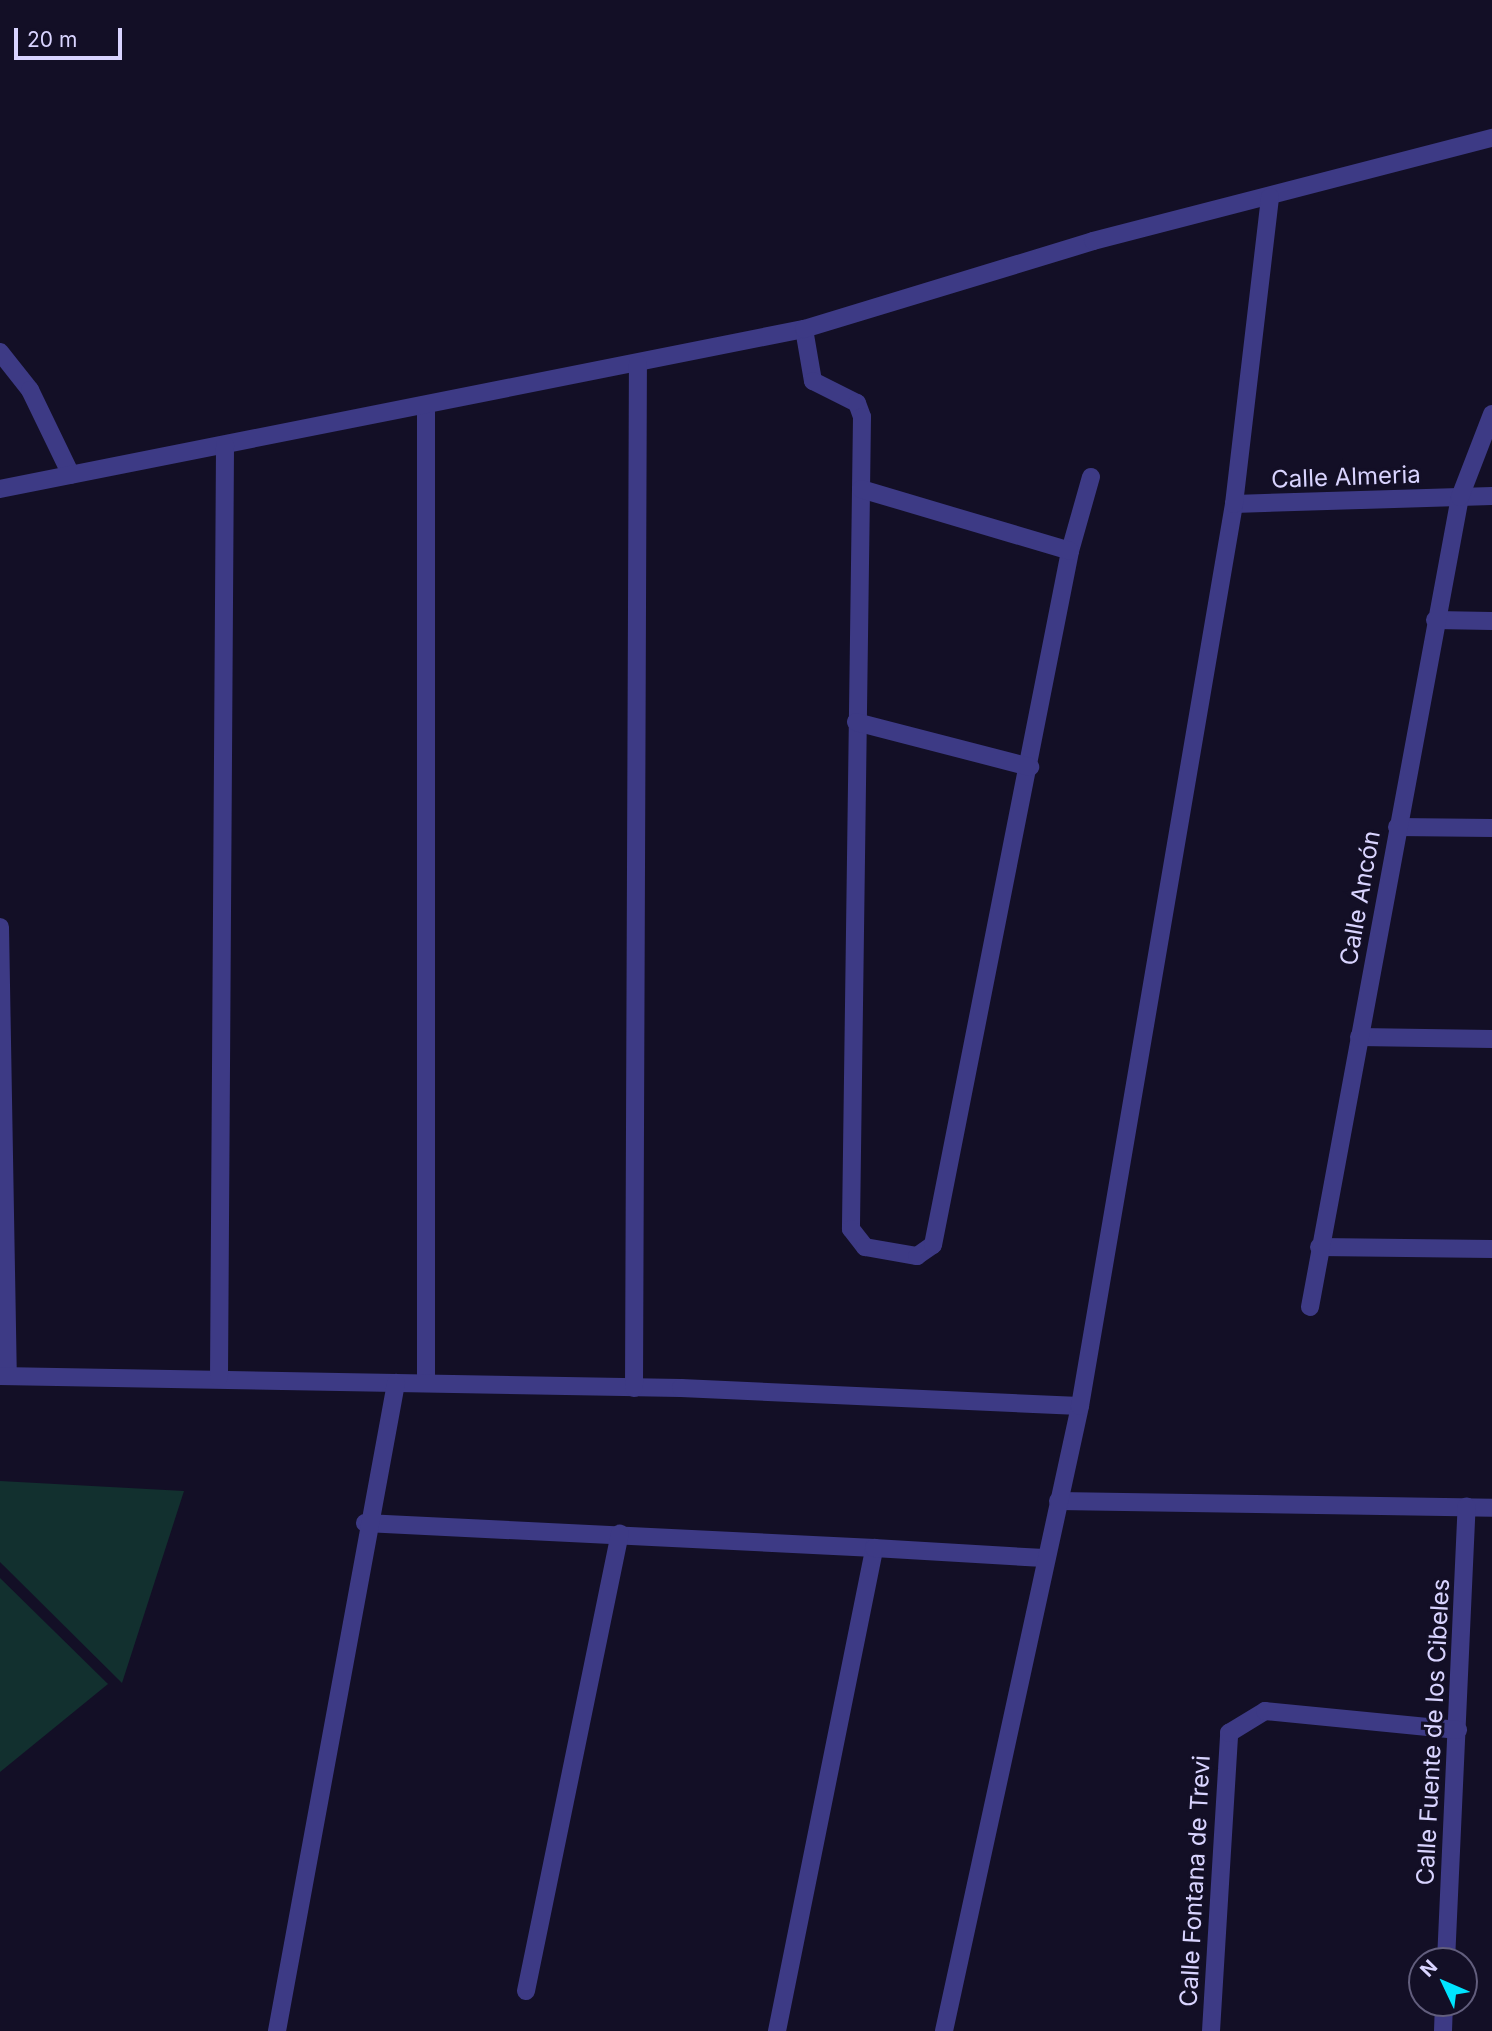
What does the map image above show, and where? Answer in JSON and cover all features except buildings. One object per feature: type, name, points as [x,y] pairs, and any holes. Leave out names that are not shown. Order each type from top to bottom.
[{"type":"street","points":[[0,489],[804,329],[1093,241],[1492,138]]},
{"type":"street","points":[[944,2031],[1044,1558],[1080,1406],[1234,504],[1270,197]]},
{"type":"street","points":[[804,329],[813,382],[851,399],[862,417],[851,1229],[865,1247],[917,1256],[933,1245],[1030,767],[1070,551],[1091,477]]},
{"type":"street","points":[[0,352],[30,390],[71,475]]},
{"type":"street","points":[[634,1388],[638,364]]},
{"type":"street","points":[[426,406],[426,1383]]},
{"type":"street","points":[[1460,497],[1492,414]]},
{"type":"street","points":[[219,1377],[225,445]]},
{"type":"street","points":[[861,489],[1070,551]]},
{"type":"street","name":"Calle Almeria","points":[[1234,504],[1492,496]]},
{"type":"street","name":"Calle Ancón","points":[[1310,1307],[1434,620],[1460,497]]},
{"type":"street","points":[[1434,620],[1492,621]]},
{"type":"street","points":[[856,722],[1030,767]]},
{"type":"street","points":[[1397,827],[1492,828]]},
{"type":"street","points":[[0,927],[4,1376],[219,1377],[634,1388],[1080,1406]]},
{"type":"street","points":[[1359,1037],[1492,1039]]},
{"type":"street","points":[[1319,1247],[1492,1249]]},
{"type":"street","points":[[277,2031],[365,1523],[396,1382]]},
{"type":"street","points":[[1058,1501],[1492,1508]]},
{"type":"street","name":"Calle Fuente de los Cibeles","points":[[1447,1947],[1467,1506]]},
{"type":"street","points":[[365,1523],[620,1534],[1044,1558]]},
{"type":"street","points":[[526,1991],[620,1534]]},
{"type":"street","points":[[777,2031],[874,1548]]},
{"type":"street","name":"Calle Fontana de Trevi","points":[[1212,2031],[1230,1733],[1265,1711],[1458,1730]]},
{"type":"green space","points":[[0,1481],[184,1491],[122,1683],[0,1562]]},
{"type":"green space","points":[[0,1578],[108,1684],[0,1772]]}]
